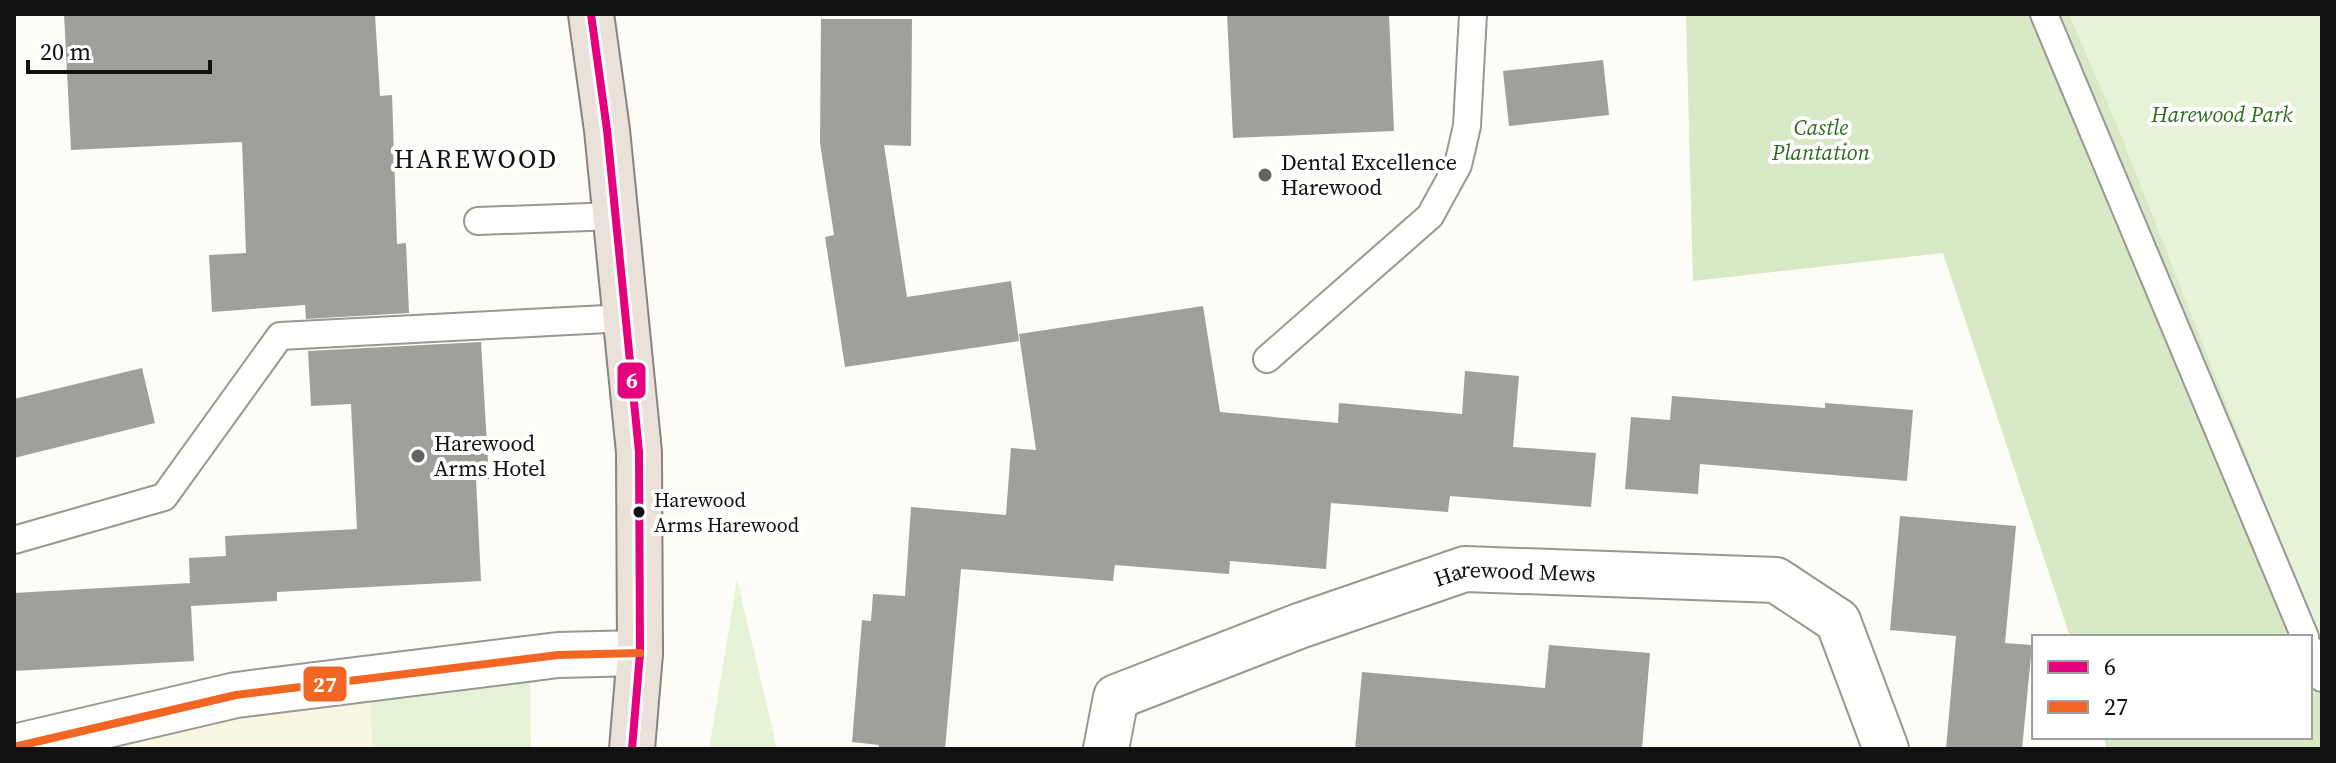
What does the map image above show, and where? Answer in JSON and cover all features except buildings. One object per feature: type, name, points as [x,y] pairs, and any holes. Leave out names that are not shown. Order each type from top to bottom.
[{"type":"highway","points":[[591,14],[616,216],[639,452],[640,653],[632,749]]},
{"type":"street","name":"Harewood Mews","points":[[1106,749],[1116,697],[1299,626],[1465,569],[1776,580],[1838,621],[1886,749]]},
{"type":"street","points":[[14,747],[236,695],[558,655],[640,653]]},
{"type":"lane","points":[[1267,359],[1430,216],[1458,165],[1467,126],[1473,14]]},
{"type":"lane","points":[[2044,14],[2304,635]]},
{"type":"lane","points":[[478,221],[616,216]]},
{"type":"lane","points":[[14,540],[164,497],[280,336],[626,318]]},
{"type":"lane","points":[[2312,654],[2322,678]]},
{"type":"shaded area","points":[[370,692],[372,749],[111,749],[288,704]]},
{"type":"green space","name":"Castle Plantation","points":[[1686,14],[2069,14],[2118,127],[2322,648],[2322,749],[2107,749],[2104,739],[2312,739],[2312,635],[2069,635],[1943,253],[1693,281]]},
{"type":"green space","name":"Harewood Park","points":[[2069,14],[2322,14],[2322,648],[2118,127]]},
{"type":"green space","points":[[737,579],[777,749],[709,749]]},
{"type":"green space","points":[[530,670],[531,749],[372,749],[370,692]]},
{"type":"transit line","name":"6","points":[[591,14],[607,130],[639,452],[640,653],[632,749]]},
{"type":"transit line","name":"27","points":[[14,747],[236,695],[558,655],[640,653]]},
{"type":"place","name":"Dental Excellence Harewood","points":[[1265,175]]},
{"type":"place","name":"Harewood Arms Hotel","points":[[418,456]]},
{"type":"place","name":"Harewood Arms Harewood","points":[[639,512]]},
{"type":"district","name":"HAREWOOD","points":[[476,159]]}]
